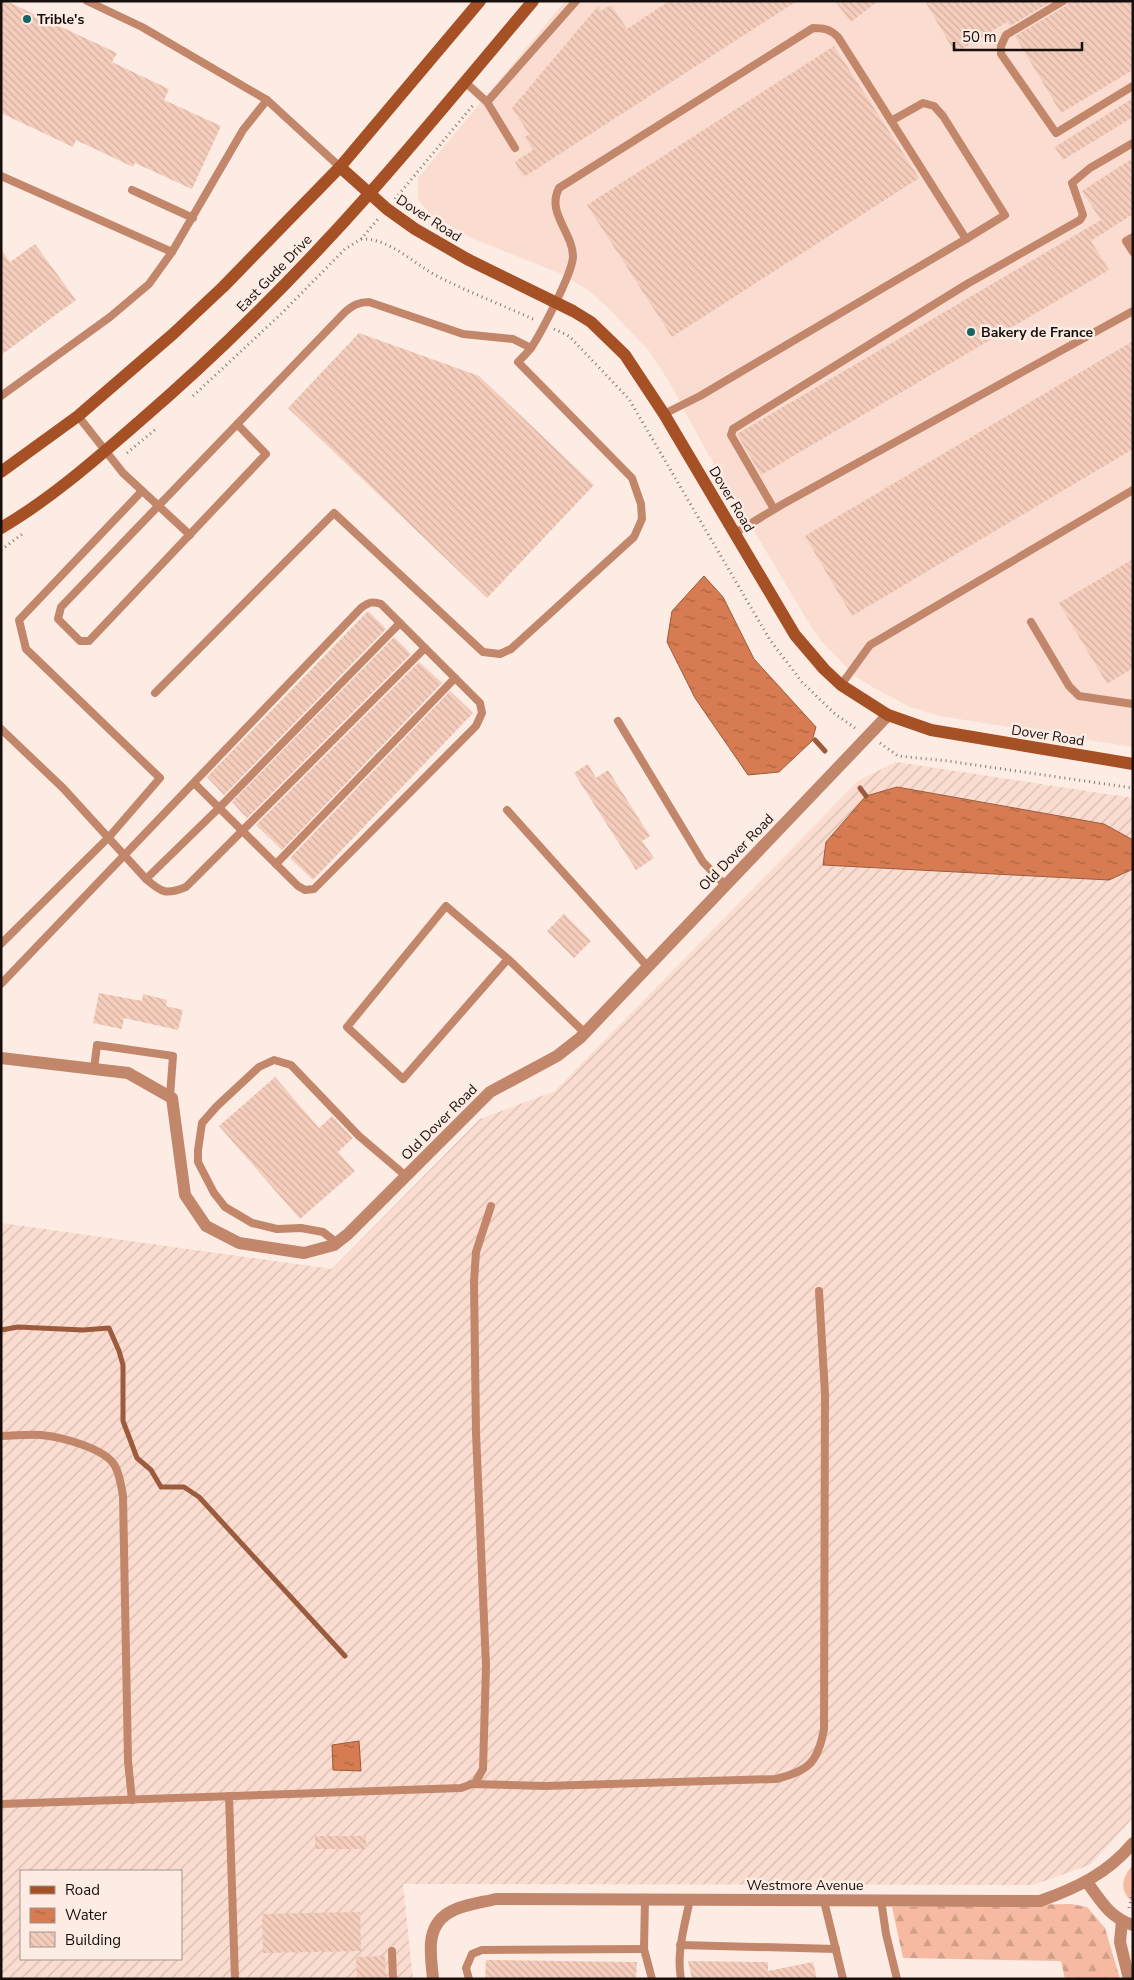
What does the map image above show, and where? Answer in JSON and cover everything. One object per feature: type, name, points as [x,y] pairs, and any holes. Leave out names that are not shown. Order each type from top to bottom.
[{"type":"main road","name":"East Gude Drive","points":[[1,472],[78,416],[173,334],[223,287],[340,167],[480,1]]},
{"type":"main road","name":"East Gude Drive","points":[[1,528],[19,518],[106,450],[179,387],[228,341],[370,194],[533,1]]},
{"type":"main road","name":"Dover Road","points":[[340,167],[415,230],[438,244],[556,302],[591,322],[620,349],[642,378],[795,635],[824,669],[841,685],[888,715],[931,730],[950,735],[1133,764]]},
{"type":"street","name":"Old Dover Road","points":[[170,1096],[172,1098],[185,1195],[206,1226],[239,1243],[304,1253],[337,1243],[490,1092],[557,1056],[585,1032],[888,715]]},
{"type":"street","points":[[1,1058],[128,1073],[170,1096]]},
{"type":"street","name":"Westmore Avenue","points":[[433,1979],[431,1944],[433,1931],[444,1915],[456,1908],[496,1899],[1040,1900],[1087,1882],[1109,1867],[1133,1843]]},
{"type":"street","points":[[1087,1882],[1105,1908],[1128,1923],[1120,1942],[1129,1979]]},
{"type":"lane","points":[[87,1],[142,27],[267,100],[340,167]]},
{"type":"lane","points":[[487,102],[576,1]]},
{"type":"lane","points":[[1063,1],[1006,35],[1001,46],[1001,54],[1056,133],[1133,86]]},
{"type":"lane","points":[[155,692],[334,513],[483,652],[500,654],[511,649],[634,537],[642,519],[641,504],[632,478],[518,362],[531,348],[556,302],[571,267],[573,256],[554,204],[555,195],[559,188],[813,28],[831,30],[838,37],[966,239]]},
{"type":"lane","points":[[465,82],[487,102],[515,148]]},
{"type":"lane","points":[[1,396],[110,317],[149,284],[172,252],[243,130],[267,100]]},
{"type":"lane","points":[[664,414],[709,391],[1005,216],[943,116],[934,106],[923,103],[891,121]]},
{"type":"lane","points":[[774,509],[731,435],[733,429],[967,284],[1080,220],[1083,215],[1072,182],[1090,168],[1133,143]]},
{"type":"lane","points":[[1,176],[172,252]]},
{"type":"lane","points":[[132,190],[192,218]]},
{"type":"lane","points":[[1133,236],[1126,240],[1133,252]]},
{"type":"lane","points":[[237,424],[266,454],[89,641],[80,641],[58,619],[61,607],[158,506],[237,424],[345,312],[352,306],[360,302],[369,302],[463,334],[513,339],[531,348]]},
{"type":"lane","points":[[735,532],[1133,310]]},
{"type":"lane","points":[[78,416],[122,473],[190,535]]},
{"type":"lane","points":[[841,685],[870,645],[1133,490]]},
{"type":"lane","points":[[1,944],[109,837],[160,778],[26,649],[19,620],[142,491]]},
{"type":"lane","points":[[1,984],[361,608],[373,602],[381,604],[480,703],[482,714],[476,726],[314,889],[305,890],[298,886],[194,783]]},
{"type":"lane","points":[[1031,622],[1069,686],[1079,696],[1133,704]]},
{"type":"lane","points":[[146,879],[219,808],[400,623]]},
{"type":"lane","points":[[1,729],[63,788],[146,879],[159,891],[175,892],[186,887],[243,832],[425,648]]},
{"type":"lane","points":[[276,864],[455,678]]},
{"type":"lane","points":[[618,721],[703,862],[725,885]]},
{"type":"lane","points":[[507,810],[648,967]]},
{"type":"lane","points":[[508,958],[403,1079],[347,1027],[446,906],[508,958],[585,1032]]},
{"type":"lane","points":[[94,1069],[97,1045],[173,1056],[170,1096]]},
{"type":"lane","points":[[337,1243],[323,1232],[301,1228],[277,1229],[252,1223],[225,1207],[214,1193],[198,1162],[202,1123],[217,1106],[259,1067],[274,1060],[291,1066],[360,1136],[406,1176]]},
{"type":"lane","points":[[1,1804],[461,1788],[475,1783],[483,1769],[486,1666],[476,1433],[474,1282],[476,1252],[491,1206]]},
{"type":"lane","points":[[471,1784],[545,1786],[776,1779],[796,1774],[809,1764],[820,1750],[824,1729],[825,1394],[818,1291]]},
{"type":"lane","points":[[1,1436],[41,1435],[80,1444],[102,1452],[114,1464],[120,1477],[123,1496],[128,1761],[132,1800]]},
{"type":"lane","points":[[229,1796],[235,1979]]},
{"type":"lane","points":[[645,1898],[644,1949],[652,1979]]},
{"type":"lane","points":[[682,1979],[679,1966],[680,1945],[690,1899]]},
{"type":"lane","points":[[881,1900],[886,1934],[897,1979]]},
{"type":"lane","points":[[824,1901],[844,1979]]},
{"type":"lane","points":[[680,1945],[836,1949]]},
{"type":"lane","points":[[469,1979],[466,1968],[472,1954],[482,1950],[644,1949]]},
{"type":"lane","points":[[392,1951],[393,1979]]},
{"type":"shaded area","points":[[565,1],[1133,1],[1133,747],[940,716],[910,707],[856,677],[822,642],[807,620],[703,445],[668,380],[649,351],[588,290],[564,275],[469,237],[431,214],[418,200],[418,178]]},
{"type":"shaded area","points":[[896,762],[1133,798],[1133,1816],[1090,1865],[1033,1885],[403,1884],[413,1979],[1,1979],[1,1223],[332,1269],[480,1119],[555,1091],[858,781]]},
{"type":"green space","points":[[1133,1865],[1133,1901],[1131,1901],[1123,1888],[1123,1883],[1126,1874]]},
{"type":"green space","points":[[1071,1904],[1087,1907],[1105,1928],[1120,1979],[1065,1979],[1061,1961],[903,1958],[892,1907]]},
{"type":"water","points":[[704,576],[723,597],[754,659],[816,727],[812,741],[779,772],[748,775],[695,698],[667,642],[672,611]]},
{"type":"water","points":[[897,787],[1104,824],[1133,840],[1133,869],[1109,880],[823,865],[826,842],[866,796]]},
{"type":"water","points":[[359,1741],[361,1771],[333,1770],[332,1745]]},
{"type":"building","points":[[1,1],[6,1],[117,53],[112,62],[169,89],[164,100],[221,126],[192,189],[135,163],[133,167],[76,140],[73,147],[1,113]]},
{"type":"building","points":[[669,1],[797,1],[524,177],[515,162],[533,150],[525,137],[529,134],[512,108],[598,6],[601,11],[611,5],[627,29]]},
{"type":"building","points":[[835,1],[878,1],[851,22]]},
{"type":"building","points":[[925,1],[1052,1],[1010,26],[1007,22],[955,53]]},
{"type":"building","points":[[1069,1],[1133,1],[1133,70],[1061,113],[1015,36],[1066,6]]},
{"type":"building","points":[[834,46],[919,178],[672,337],[587,205]]},
{"type":"building","points":[[1133,98],[1133,117],[1063,160],[1055,147]]},
{"type":"building","points":[[1133,158],[1133,214],[1091,241],[1109,270],[761,475],[737,434],[1101,220],[1082,191]]},
{"type":"building","points":[[35,244],[76,300],[1,355],[1,249],[10,262]]},
{"type":"building","points":[[359,333],[479,376],[594,485],[487,598],[288,408]]},
{"type":"building","points":[[1133,341],[1133,449],[852,616],[805,536]]},
{"type":"building","points":[[1133,559],[1133,668],[1107,684],[1059,603]]},
{"type":"building","points":[[368,611],[386,629],[224,795],[207,777]]},
{"type":"building","points":[[394,637],[411,654],[247,818],[232,802]]},
{"type":"building","points":[[419,662],[442,683],[282,850],[256,825]]},
{"type":"building","points":[[450,691],[473,713],[313,880],[290,858]]},
{"type":"building","points":[[588,764],[596,778],[608,770],[650,836],[642,841],[654,858],[636,870],[574,773]]},
{"type":"building","points":[[564,914],[591,941],[574,958],[547,931]]},
{"type":"building","points":[[99,993],[142,1001],[143,994],[167,1000],[166,1006],[183,1010],[178,1030],[124,1018],[122,1029],[93,1023]]},
{"type":"building","points":[[275,1077],[319,1128],[332,1116],[353,1138],[338,1152],[355,1171],[300,1219],[219,1126]]},
{"type":"building","points":[[315,1836],[366,1836],[366,1849],[315,1849]]},
{"type":"building","points":[[360,1912],[361,1951],[263,1953],[262,1914]]},
{"type":"building","points":[[385,1956],[386,1979],[357,1979],[356,1957]]},
{"type":"building","points":[[486,1960],[637,1962],[636,1979],[485,1979]]},
{"type":"building","points":[[688,1961],[768,1962],[768,1971],[813,1962],[817,1979],[692,1979]]},
{"type":"waterway","points":[[815,740],[825,751]]},
{"type":"waterway","points":[[860,788],[866,796]]},
{"type":"waterway","points":[[1,1330],[18,1327],[83,1330],[109,1328],[123,1365],[123,1421],[137,1458],[151,1470],[161,1487],[184,1487],[199,1497],[345,1656]]},
{"type":"place","name":"Trible's","points":[[27,19]]},
{"type":"place","name":"Bakery de France","points":[[971,332]]}]
